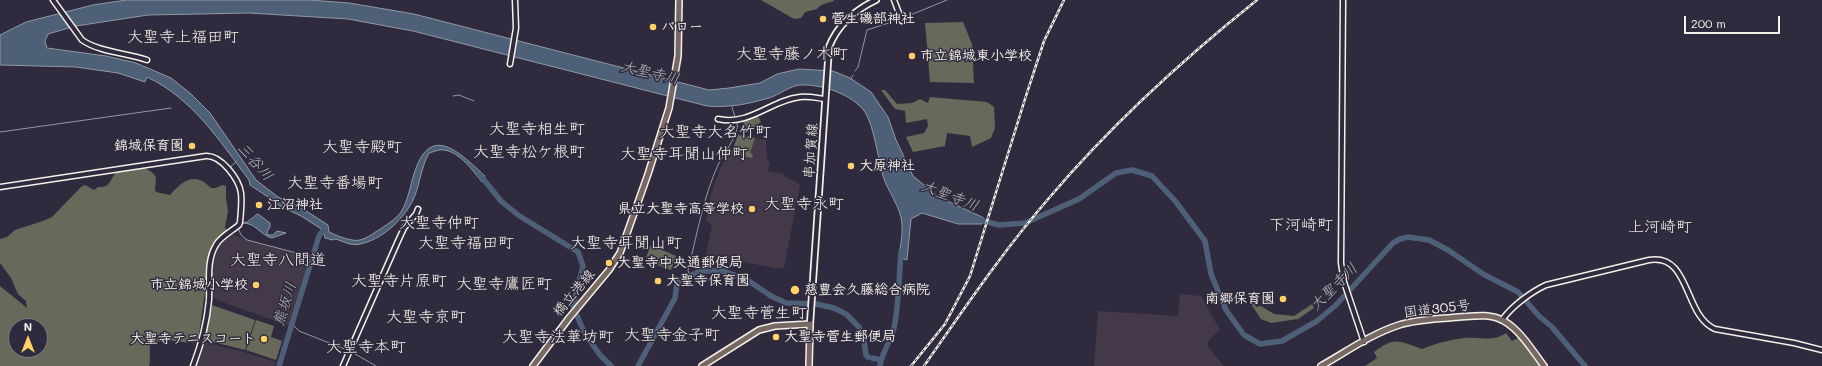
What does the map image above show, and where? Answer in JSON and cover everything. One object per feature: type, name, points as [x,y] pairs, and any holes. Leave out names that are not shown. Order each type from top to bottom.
[{"type":"main road","name":"橋立港線","points":[[533,366],[570,316],[579,308],[609,270],[620,253],[648,174],[669,107],[679,51],[679,0]]},
{"type":"main road","name":"串加賀線","points":[[810,324],[825,98],[831,42],[844,21],[862,6],[876,0]]},
{"type":"main road","name":"国道305号","points":[[1321,366],[1393,327],[1416,321],[1479,316],[1502,320],[1517,331],[1544,366]]},
{"type":"main road","points":[[702,366],[760,330],[775,326],[810,324],[809,366]]},
{"type":"street","points":[[53,0],[82,40],[92,47],[132,54],[147,60]]},
{"type":"street","points":[[510,64],[516,32],[515,0]]},
{"type":"street","points":[[894,0],[902,21]]},
{"type":"street","points":[[1343,0],[1341,263],[1344,282],[1364,342]]},
{"type":"street","points":[[718,119],[732,121],[746,119],[800,97],[825,98]]},
{"type":"street","points":[[0,187],[206,156],[223,162],[240,188],[240,222],[239,225],[216,243],[214,248],[209,272],[209,300],[200,348],[193,366]]},
{"type":"street","points":[[343,366],[404,228],[418,209]]},
{"type":"street","points":[[1502,320],[1507,313],[1524,299],[1546,285],[1643,261],[1661,259],[1675,267],[1699,317],[1707,326],[1715,330],[1794,343],[1822,350]]},
{"type":"shaded area","name":"県立大聖寺高等学校","points":[[738,134],[766,140],[767,161],[770,162],[768,171],[784,174],[784,176],[800,184],[784,268],[775,268],[706,255],[712,225],[706,221],[710,197],[720,169],[729,151],[732,150]]},
{"type":"shaded area","name":"市立錦城小学校","points":[[229,234],[309,257],[289,326],[220,301],[210,295],[211,274],[217,246]]},
{"type":"shaded area","points":[[1180,294],[1201,296],[1220,330],[1208,342],[1209,348],[1224,366],[1094,366],[1098,311],[1178,316]]},
{"type":"shaded area","points":[[203,342],[276,362],[274,366],[195,366]]},
{"type":"green space","points":[[761,0],[834,1],[821,5],[817,9],[805,12],[801,18],[794,19]]},
{"type":"green space","points":[[963,22],[972,44],[974,83],[930,82],[925,23]]},
{"type":"green space","points":[[881,90],[885,90],[897,104],[912,103],[920,99],[928,103],[930,97],[987,102],[994,107],[995,128],[991,138],[972,147],[970,136],[947,133],[945,146],[913,152],[906,137],[924,133],[928,126],[927,119],[906,123],[905,111],[895,109]]},
{"type":"green space","points":[[758,116],[761,122],[746,133],[743,121]]},
{"type":"green space","points":[[738,135],[755,138],[750,153],[753,154],[752,158],[731,154]]},
{"type":"green space","points":[[141,168],[148,170],[156,177],[156,192],[170,195],[180,185],[191,179],[200,180],[212,188],[222,185],[226,186],[228,211],[225,227],[227,231],[213,244],[210,255],[198,342],[191,343],[169,340],[150,345],[149,366],[0,366],[0,286],[27,308],[26,301],[18,294],[11,278],[0,263],[0,239],[7,237],[15,230],[52,217],[81,187],[85,185],[94,190],[98,187],[108,185],[117,171]]},
{"type":"green space","points":[[652,245],[676,256],[671,270],[645,261]]},
{"type":"green space","points":[[1254,302],[1256,307],[1261,306],[1274,314],[1294,316],[1312,304],[1314,308],[1298,319],[1271,323],[1261,319],[1251,304]]},
{"type":"green space","points":[[212,305],[255,320],[245,350],[205,340]]},
{"type":"green space","name":"大聖寺テニスコート","points":[[256,320],[274,326],[271,337],[282,341],[276,360],[246,350]]},
{"type":"green space","points":[[1506,333],[1512,341],[1520,337],[1540,366],[1365,366],[1377,358],[1374,352],[1392,342],[1402,342],[1422,349],[1438,343],[1464,338],[1491,338],[1501,336]]},
{"type":"water","points":[[127,0],[310,0],[349,3],[414,14],[709,90],[760,83],[777,74],[799,69],[833,71],[850,78],[871,92],[888,117],[896,140],[913,176],[939,197],[984,218],[982,224],[958,224],[922,213],[911,219],[907,260],[899,257],[902,232],[901,218],[883,176],[868,118],[859,106],[845,95],[818,86],[796,86],[769,98],[746,104],[731,106],[707,106],[413,31],[348,19],[249,13],[148,15],[76,26],[48,34],[45,41],[47,48],[106,56],[136,63],[171,78],[191,94],[210,113],[256,180],[278,197],[300,207],[328,225],[329,232],[343,238],[359,240],[365,238],[387,225],[399,215],[409,193],[414,174],[421,158],[428,149],[437,145],[446,146],[455,151],[485,176],[482,182],[461,158],[450,151],[441,150],[429,153],[412,202],[403,216],[390,229],[368,242],[357,244],[325,238],[323,230],[301,216],[278,205],[250,185],[249,180],[227,150],[192,109],[163,86],[147,77],[145,82],[118,73],[76,67],[0,65],[0,35],[26,22],[93,5]]},
{"type":"water","points":[[258,214],[270,223],[270,227],[267,232],[268,235],[273,235],[277,231],[286,233],[272,238],[255,227],[243,223],[247,222]]},
{"type":"waterway","points":[[903,18],[947,0]]},
{"type":"waterway","points":[[855,71],[858,67],[867,30],[898,20]]},
{"type":"waterway","points":[[851,79],[853,75]]},
{"type":"waterway","points":[[453,96],[459,95],[474,101]]},
{"type":"waterway","points":[[732,107],[735,117]]},
{"type":"waterway","points":[[0,132],[171,108]]},
{"type":"waterway","points":[[689,276],[688,270],[708,190],[718,165],[734,138],[737,123]]},
{"type":"waterway","points":[[229,168],[236,162]]},
{"type":"waterway","points":[[227,170],[236,185],[239,194],[238,219]]},
{"type":"waterway","name":"大聖寺川","points":[[977,219],[999,225],[1025,223],[1079,199],[1116,173],[1132,170],[1152,176],[1176,202],[1205,241],[1211,274],[1226,310],[1244,335],[1260,344],[1282,341],[1317,321],[1336,305],[1393,243],[1408,237],[1429,240],[1448,250],[1483,274],[1518,292],[1539,316],[1552,327],[1585,366]]},
{"type":"waterway","name":"三谷川","points":[[480,175],[501,201],[518,215],[578,252],[583,266],[573,306],[584,332],[600,355],[611,366]]},
{"type":"waterway","points":[[238,228],[241,235],[247,240],[312,257]]},
{"type":"waterway","name":"熊坂川","points":[[279,366],[319,236],[325,228]]},
{"type":"waterway","points":[[880,366],[896,319],[901,251]]},
{"type":"waterway","name":"三谷川","points":[[638,366],[675,298],[677,283],[680,280],[701,271],[723,271],[746,279],[771,296],[786,303],[816,304],[834,308],[846,314],[859,327],[863,334],[866,355],[868,357]]},
{"type":"waterway","points":[[293,325],[299,331],[347,350]]},
{"type":"waterway","points":[[350,351],[376,366]]},
{"type":"waterway","name":"三谷川","points":[[872,358],[881,360]]},
{"type":"railway","points":[[911,366],[945,324],[970,276],[1044,41],[1064,0]]},
{"type":"railway","points":[[924,366],[1000,259],[1032,218],[1073,171],[1148,94],[1257,0]]},
{"type":"place","name":"菅生磯部神社","points":[[823,19]]},
{"type":"place","name":"バロー","points":[[653,27]]},
{"type":"place","name":"市立錦城東小学校","points":[[912,56]]},
{"type":"place","name":"錦城保育園","points":[[192,146]]},
{"type":"place","name":"大原神社","points":[[851,166]]},
{"type":"place","name":"江沼神社","points":[[259,205]]},
{"type":"place","name":"県立大聖寺高等学校","points":[[752,209]]},
{"type":"place","name":"大聖寺中央通郵便局","points":[[609,263]]},
{"type":"place","name":"大聖寺保育園","points":[[658,281]]},
{"type":"place","name":"市立錦城小学校","points":[[256,285]]},
{"type":"place","name":"慈豊会久藤総合病院","points":[[795,290]]},
{"type":"place","name":"南郷保育園","points":[[1283,299]]},
{"type":"place","name":"大聖寺菅生郵便局","points":[[776,337]]},
{"type":"place","name":"大聖寺テニスコート","points":[[264,339]]},
{"type":"district","name":"大聖寺上福田町","points":[[183,37]]},
{"type":"district","name":"大聖寺藤ノ木町","points":[[792,54]]},
{"type":"district","name":"大聖寺相生町","points":[[537,129]]},
{"type":"district","name":"大聖寺大名竹町","points":[[715,132]]},
{"type":"district","name":"大聖寺殿町","points":[[362,147]]},
{"type":"district","name":"大聖寺松ケ根町","points":[[529,152]]},
{"type":"district","name":"大聖寺耳聞山仲町","points":[[684,154]]},
{"type":"district","name":"大聖寺番場町","points":[[335,183]]},
{"type":"district","name":"大聖寺永町","points":[[804,204]]},
{"type":"district","name":"大聖寺仲町","points":[[439,223]]},
{"type":"district","name":"下河崎町","points":[[1301,225]]},
{"type":"district","name":"上河崎町","points":[[1660,227]]},
{"type":"district","name":"大聖寺福田町","points":[[466,243]]},
{"type":"district","name":"大聖寺耳聞山町","points":[[626,243]]},
{"type":"district","name":"大聖寺八間道","points":[[278,260]]},
{"type":"district","name":"大聖寺片原町","points":[[399,281]]},
{"type":"district","name":"大聖寺鷹匠町","points":[[504,284]]},
{"type":"district","name":"大聖寺菅生町","points":[[759,313]]},
{"type":"district","name":"大聖寺京町","points":[[426,317]]},
{"type":"district","name":"大聖寺金子町","points":[[672,335]]},
{"type":"district","name":"大聖寺法華坊町","points":[[558,337]]},
{"type":"district","name":"大聖寺本町","points":[[366,347]]}]
